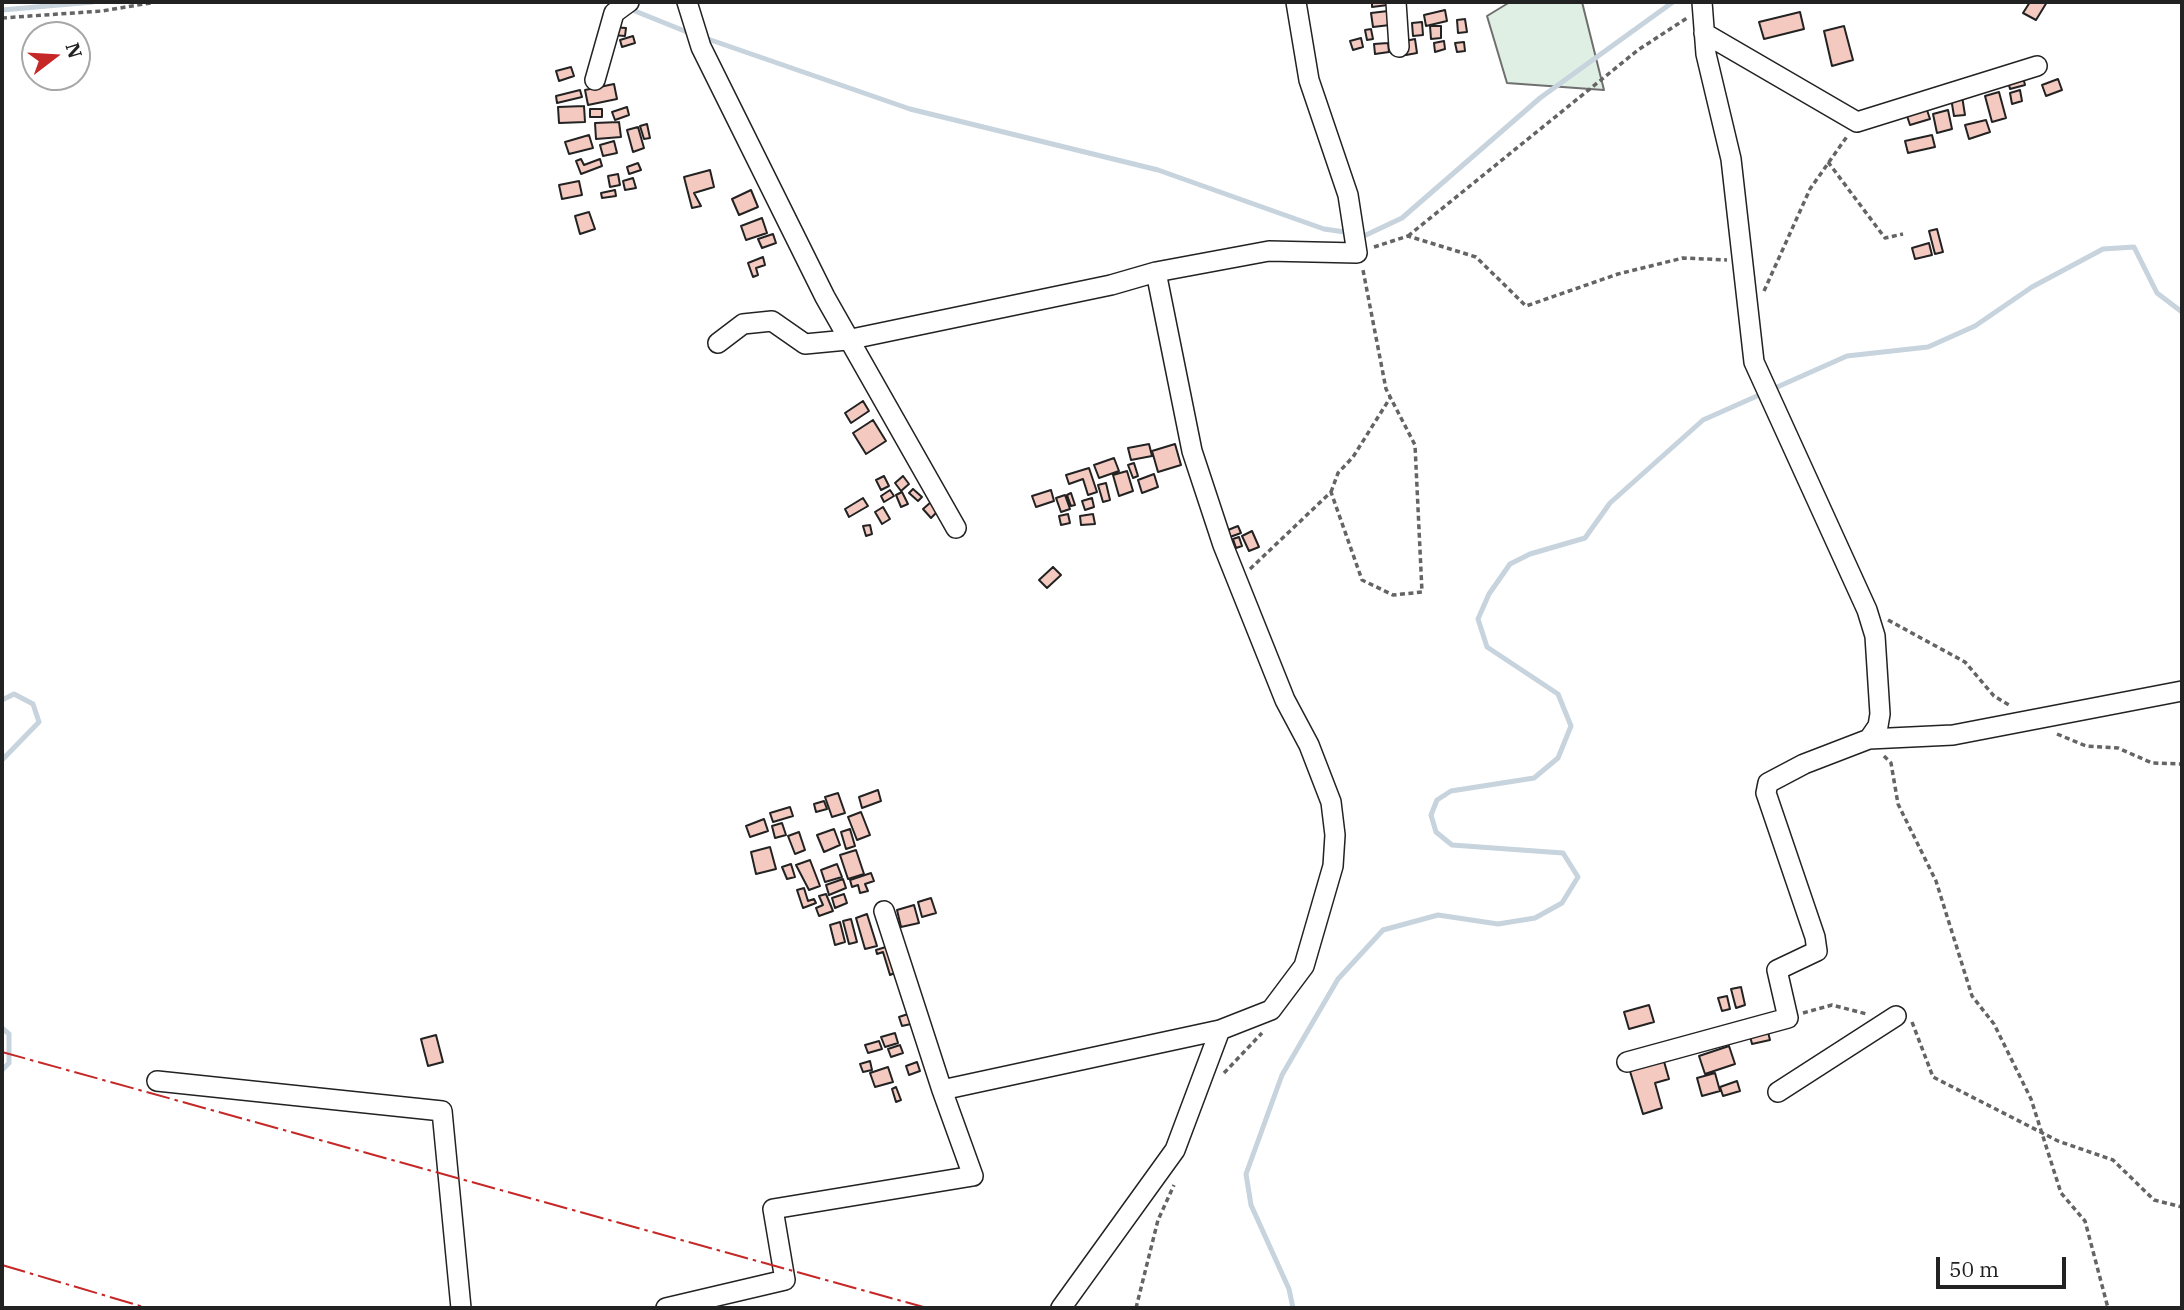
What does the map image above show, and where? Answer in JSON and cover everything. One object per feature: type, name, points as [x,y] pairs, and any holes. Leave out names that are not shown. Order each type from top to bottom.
[{"type":"street","points":[[687,2],[701,47],[848,340],[956,528]]},
{"type":"street","points":[[718,343],[743,324],[772,321],[805,344],[848,340],[1111,285],[1156,272],[1269,251],[1355,240],[1348,195],[1309,80],[1296,2]]},
{"type":"street","points":[[1396,2],[1399,47]]},
{"type":"street","points":[[1702,5],[1704,33],[1731,159],[1754,362],[1867,610],[1875,635],[1880,714],[1878,726],[1869,739]]},
{"type":"street","points":[[595,80],[621,7]]},
{"type":"street","points":[[1704,33],[1857,122],[2037,66]]},
{"type":"street","points":[[942,1090],[1220,1030],[1272,1010],[1304,966],[1334,866],[1335,835],[1331,802],[1309,745],[1284,700],[1223,545],[1192,451],[1156,272]]},
{"type":"street","points":[[1627,1062],[1788,1018],[1777,983],[1777,970],[1817,951],[1815,937],[1766,793],[1768,783],[1804,764],[1869,739],[1953,735],[2182,691]]},
{"type":"street","points":[[666,1308],[785,1280],[773,1209],[973,1176],[884,911]]},
{"type":"street","points":[[1778,1092],[1896,1016]]},
{"type":"street","points":[[1061,1308],[1175,1150],[1220,1030]]},
{"type":"street","points":[[157,1081],[442,1111],[461,1308]]},
{"type":"path","points":[[2,18],[102,11],[156,2]]},
{"type":"path","points":[[1408,236],[1638,50],[1702,5]]},
{"type":"path","points":[[1749,324],[1810,188],[1857,122]]},
{"type":"path","points":[[1828,162],[1885,238],[1903,234]]},
{"type":"path","points":[[1331,492],[1362,580],[1393,595],[1422,592],[1415,445],[1386,389],[1366,278],[1355,240],[1408,236],[1476,257],[1526,306],[1618,274],[1683,258],[1742,260]]},
{"type":"path","points":[[1239,580],[1331,492],[1338,473],[1353,457],[1390,398]]},
{"type":"path","points":[[1867,610],[1965,662],[1994,696],[2028,721],[2086,746],[2119,748],[2152,763],[2182,764]]},
{"type":"path","points":[[1869,739],[1891,763],[1898,804],[1936,881],[1972,996],[1994,1024],[2031,1100],[2061,1193],[2085,1221],[2108,1308]]},
{"type":"path","points":[[1788,1018],[1832,1005],[1867,1014],[1896,1016],[1912,1022],[1933,1077],[2040,1132],[2113,1160],[2154,1200],[2182,1207]]},
{"type":"path","points":[[1218,1079],[1266,1029]]},
{"type":"path","points":[[1136,1308],[1157,1220],[1175,1184]]},
{"type":"green space","points":[[1510,2],[1582,2],[1604,90],[1507,83],[1487,16]]},
{"type":"building","points":[[1372,2],[1388,2],[1388,5],[1372,7]]},
{"type":"building","points":[[2030,2],[2047,2],[2036,20],[2023,13]]},
{"type":"building","points":[[1445,10],[1447,21],[1426,26],[1424,15]]},
{"type":"building","points":[[1388,11],[1390,25],[1373,27],[1371,13]]},
{"type":"building","points":[[1800,12],[1804,29],[1764,39],[1759,22]]},
{"type":"building","points":[[1465,19],[1467,32],[1458,33],[1457,20]]},
{"type":"building","points":[[1422,22],[1423,35],[1413,36],[1412,23]]},
{"type":"building","points":[[1430,26],[1441,26],[1441,38],[1431,39]]},
{"type":"building","points":[[1844,26],[1853,60],[1832,66],[1824,31]]},
{"type":"building","points":[[612,27],[626,28],[625,36],[611,35]]},
{"type":"building","points":[[1371,29],[1373,39],[1367,40],[1365,30]]},
{"type":"building","points":[[633,36],[635,43],[622,47],[620,40]]},
{"type":"building","points":[[1361,38],[1363,47],[1353,50],[1350,41]]},
{"type":"building","points":[[1415,39],[1417,53],[1406,55],[1405,41]]},
{"type":"building","points":[[1444,41],[1445,49],[1435,52],[1434,43]]},
{"type":"building","points":[[1464,42],[1465,51],[1457,52],[1455,43]]},
{"type":"building","points":[[1388,43],[1389,52],[1375,54],[1374,44]]},
{"type":"building","points":[[571,67],[574,76],[559,81],[556,71]]},
{"type":"building","points":[[2023,77],[2025,85],[2010,89],[2008,81]]},
{"type":"building","points":[[2058,79],[2062,90],[2046,96],[2042,85]]},
{"type":"building","points":[[614,84],[617,99],[588,105],[585,90]]},
{"type":"building","points":[[580,90],[582,97],[557,103],[556,96]]},
{"type":"building","points":[[2020,90],[2022,101],[2012,104],[2010,93]]},
{"type":"building","points":[[1999,92],[2006,118],[1992,122],[1985,96]]},
{"type":"building","points":[[1962,96],[1965,115],[1954,116],[1951,98]]},
{"type":"building","points":[[584,106],[585,122],[559,123],[558,107]]},
{"type":"building","points":[[627,107],[629,115],[615,120],[612,112]]},
{"type":"building","points":[[1926,107],[1930,119],[1910,125],[1906,113]]},
{"type":"building","points":[[590,109],[602,109],[602,117],[590,117]]},
{"type":"building","points":[[1948,110],[1952,129],[1937,133],[1933,114]]},
{"type":"building","points":[[1986,120],[1990,132],[1969,139],[1965,125]]},
{"type":"building","points":[[619,122],[621,137],[596,139],[595,123]]},
{"type":"building","points":[[647,124],[650,138],[644,139],[640,126]]},
{"type":"building","points":[[638,127],[644,148],[633,152],[627,130]]},
{"type":"building","points":[[589,135],[593,148],[569,154],[565,142]]},
{"type":"building","points":[[1932,135],[1935,147],[1908,153],[1905,141]]},
{"type":"building","points":[[614,141],[617,153],[603,156],[600,145]]},
{"type":"building","points":[[581,159],[584,165],[600,159],[602,166],[581,174],[576,161]]},
{"type":"building","points":[[638,163],[641,170],[629,174],[627,167]]},
{"type":"building","points":[[710,170],[714,187],[694,193],[701,206],[692,208],[684,177]]},
{"type":"building","points":[[618,174],[620,185],[610,187],[608,176]]},
{"type":"building","points":[[633,178],[636,188],[625,190],[623,181]]},
{"type":"building","points":[[579,181],[582,195],[562,199],[559,185]]},
{"type":"building","points":[[615,190],[616,196],[602,198],[601,193]]},
{"type":"building","points":[[751,190],[758,207],[739,215],[732,199]]},
{"type":"building","points":[[589,212],[595,229],[580,234],[575,216]]},
{"type":"building","points":[[762,218],[767,233],[746,240],[741,226]]},
{"type":"building","points":[[1937,229],[1943,252],[1935,254],[1929,231]]},
{"type":"building","points":[[773,234],[776,243],[762,248],[758,239]]},
{"type":"building","points":[[1929,243],[1932,255],[1915,259],[1912,248]]},
{"type":"building","points":[[763,257],[765,265],[756,268],[758,275],[753,277],[748,263]]},
{"type":"building","points":[[863,401],[869,411],[851,423],[845,413]]},
{"type":"building","points":[[873,420],[886,441],[866,454],[853,433]]},
{"type":"building","points":[[1149,444],[1152,456],[1131,460],[1128,448]]},
{"type":"building","points":[[1175,444],[1181,465],[1158,472],[1152,451]]},
{"type":"building","points":[[1114,458],[1119,471],[1099,478],[1094,465]]},
{"type":"building","points":[[1134,463],[1138,476],[1133,478],[1128,465]]},
{"type":"building","points":[[1089,468],[1097,492],[1088,495],[1083,479],[1069,484],[1066,475]]},
{"type":"building","points":[[1127,471],[1133,491],[1119,496],[1113,475]]},
{"type":"building","points":[[1154,474],[1158,487],[1142,493],[1138,480]]},
{"type":"building","points":[[884,476],[889,486],[881,490],[876,480]]},
{"type":"building","points":[[903,476],[909,484],[901,491],[895,483]]},
{"type":"building","points":[[1106,483],[1110,500],[1103,502],[1098,485]]},
{"type":"building","points":[[913,489],[922,497],[918,501],[909,493]]},
{"type":"building","points":[[890,490],[894,496],[884,502],[881,496]]},
{"type":"building","points":[[1051,490],[1054,501],[1036,507],[1032,496]]},
{"type":"building","points":[[902,492],[908,504],[901,507],[896,495]]},
{"type":"building","points":[[1071,493],[1075,505],[1071,506],[1067,495]]},
{"type":"building","points":[[1065,495],[1070,509],[1061,512],[1056,498]]},
{"type":"building","points":[[863,498],[868,506],[849,517],[845,509]]},
{"type":"building","points":[[1092,498],[1094,507],[1085,510],[1082,501]]},
{"type":"building","points":[[931,502],[939,510],[931,518],[923,509]]},
{"type":"building","points":[[883,507],[890,519],[882,524],[875,512]]},
{"type":"building","points":[[1068,514],[1070,523],[1061,525],[1059,516]]},
{"type":"building","points":[[1093,514],[1095,524],[1081,525],[1080,516]]},
{"type":"building","points":[[870,525],[872,534],[866,536],[863,526]]},
{"type":"building","points":[[1238,526],[1241,533],[1230,537],[1228,530]]},
{"type":"building","points":[[1252,531],[1259,547],[1249,551],[1242,536]]},
{"type":"building","points":[[1239,537],[1242,546],[1236,548],[1233,539]]},
{"type":"building","points":[[1053,567],[1061,575],[1047,588],[1039,580]]},
{"type":"building","points":[[878,790],[881,801],[862,808],[859,797]]},
{"type":"building","points":[[838,793],[845,813],[832,817],[825,797]]},
{"type":"building","points":[[824,801],[827,809],[816,812],[814,804]]},
{"type":"building","points":[[790,807],[793,816],[773,822],[770,813]]},
{"type":"building","points":[[861,812],[870,835],[857,840],[848,817]]},
{"type":"building","points":[[764,819],[768,831],[750,837],[746,826]]},
{"type":"building","points":[[782,823],[786,835],[775,838],[772,826]]},
{"type":"building","points":[[834,829],[840,845],[824,852],[817,835]]},
{"type":"building","points":[[850,829],[855,846],[846,849],[841,832]]},
{"type":"building","points":[[799,832],[805,850],[795,854],[788,836]]},
{"type":"building","points":[[770,847],[776,869],[756,874],[751,852]]},
{"type":"building","points":[[856,850],[864,874],[848,879],[840,855]]},
{"type":"building","points":[[810,860],[820,886],[809,890],[796,865]]},
{"type":"building","points":[[791,864],[795,877],[787,879],[782,867]]},
{"type":"building","points":[[837,864],[842,877],[825,882],[821,870]]},
{"type":"building","points":[[871,873],[874,881],[865,884],[868,891],[860,893],[858,885],[852,887],[850,880]]},
{"type":"building","points":[[843,879],[846,888],[829,895],[826,885]]},
{"type":"building","points":[[804,888],[808,901],[814,899],[816,903],[803,908],[797,890]]},
{"type":"building","points":[[826,894],[833,911],[819,916],[816,908],[823,905],[819,896]]},
{"type":"building","points":[[844,894],[847,903],[835,908],[832,898]]},
{"type":"building","points":[[931,898],[936,913],[922,917],[918,902]]},
{"type":"building","points":[[914,905],[919,923],[901,927],[897,910]]},
{"type":"building","points":[[867,914],[877,946],[865,949],[856,918]]},
{"type":"building","points":[[851,919],[857,942],[849,944],[843,921]]},
{"type":"building","points":[[840,922],[845,942],[835,945],[830,925]]},
{"type":"building","points":[[889,946],[897,972],[890,975],[883,952],[877,954],[876,950]]},
{"type":"building","points":[[1741,987],[1745,1005],[1736,1008],[1731,989]]},
{"type":"building","points":[[1727,996],[1730,1009],[1722,1011],[1718,998]]},
{"type":"building","points":[[1649,1005],[1654,1022],[1629,1029],[1624,1012]]},
{"type":"building","points":[[908,1014],[911,1024],[902,1026],[899,1017]]},
{"type":"building","points":[[1767,1028],[1770,1040],[1752,1044],[1749,1032]]},
{"type":"building","points":[[895,1033],[898,1043],[885,1047],[881,1037]]},
{"type":"building","points":[[436,1035],[443,1062],[428,1066],[421,1039]]},
{"type":"building","points":[[879,1041],[882,1049],[868,1053],[865,1045]]},
{"type":"building","points":[[900,1045],[903,1053],[891,1057],[888,1049]]},
{"type":"building","points":[[1729,1046],[1735,1064],[1705,1074],[1699,1056]]},
{"type":"building","points":[[1663,1058],[1669,1079],[1655,1083],[1662,1108],[1643,1114],[1629,1068]]},
{"type":"building","points":[[870,1061],[872,1070],[863,1072],[860,1064]]},
{"type":"building","points":[[917,1062],[920,1071],[909,1075],[906,1066]]},
{"type":"building","points":[[888,1067],[893,1082],[875,1087],[870,1073]]},
{"type":"building","points":[[1715,1073],[1720,1091],[1702,1096],[1697,1078]]},
{"type":"building","points":[[1737,1081],[1740,1091],[1723,1096],[1720,1087]]},
{"type":"building","points":[[896,1087],[901,1100],[896,1102],[892,1089]]},
{"type":"waterway","points":[[2,10],[93,2]]},
{"type":"waterway","points":[[705,38],[910,109],[1158,170],[1324,229],[1366,235],[1402,218],[1540,98],[1673,2]]},
{"type":"waterway","points":[[630,9],[692,34]]},
{"type":"waterway","points":[[1293,1308],[1289,1289],[1251,1205],[1246,1174],[1282,1075],[1338,979],[1383,930],[1438,915],[1498,924],[1535,918],[1562,903],[1578,877],[1563,853],[1452,845],[1436,832],[1431,815],[1437,800],[1451,791],[1534,778],[1558,758],[1571,726],[1558,694],[1487,647],[1478,619],[1489,594],[1510,564],[1530,554],[1585,538],[1610,503],[1703,420],[1847,356],[1928,347],[1975,326],[2032,287],[2103,249],[2134,247],[2157,293],[2182,312]]},
{"type":"waterway","points":[[2,700],[14,694],[33,704],[39,722],[2,760]]},
{"type":"waterway","points":[[2,1028],[9,1034],[9,1063],[2,1070]]},
{"type":"power","points":[[2,1052],[927,1308]]},
{"type":"power","points":[[2,1265],[147,1308]]}]
